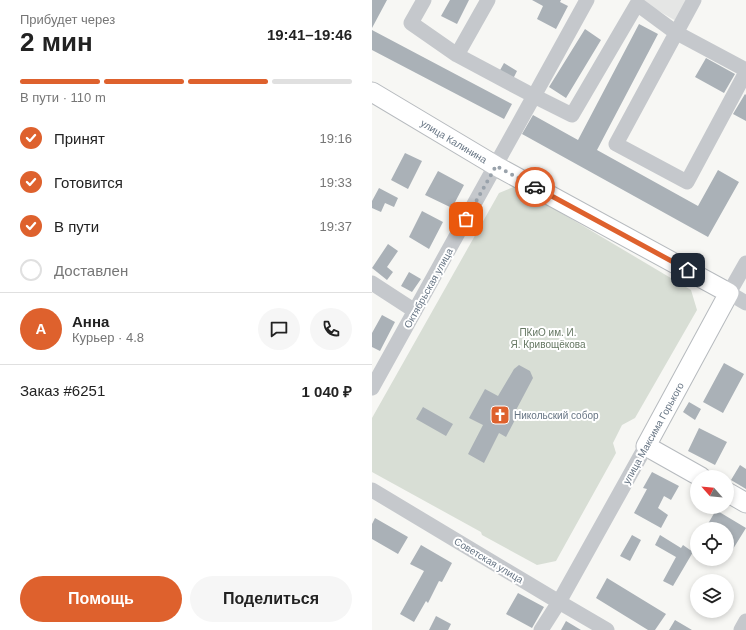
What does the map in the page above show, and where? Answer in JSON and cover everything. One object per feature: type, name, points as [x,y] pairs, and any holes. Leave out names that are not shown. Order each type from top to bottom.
[{"type":"main road","name":"улица Калинина","points":[[372,92],[496,166],[729,293]]},
{"type":"main road","name":"улица Максима Горького","points":[[646,446],[729,293]]},
{"type":"main road","points":[[646,446],[690,471]]},
{"type":"main road","points":[[734,496],[746,503]]},
{"type":"street","points":[[424,0],[411,23],[457,55],[572,115],[633,2],[675,32],[746,71],[687,182],[616,144],[675,32],[694,0]]},
{"type":"street","points":[[457,55],[488,0]]},
{"type":"street","name":"Октябрьская улица","points":[[372,388],[588,0]]},
{"type":"street","name":"улица Максима Горького","points":[[729,293],[746,263]]},
{"type":"street","points":[[372,284],[415,311]]},
{"type":"street","name":"улица Калинина","points":[[729,293],[746,303]]},
{"type":"street","name":"улица Максима Горького","points":[[541,630],[559,602],[646,446]]},
{"type":"street","name":"Советская улица","points":[[372,490],[607,630]]},
{"type":"street","points":[[741,630],[746,621]]},
{"type":"shaded area","points":[[640,0],[687,0],[676,21]]},
{"type":"green space","name":"ПКиО им. И. Я. Кривощёкова","points":[[516,186],[691,290],[697,310],[635,418],[622,425],[613,443],[616,453],[556,561],[537,565],[482,535],[481,532],[372,472],[372,418],[499,193]]},
{"type":"building","points":[[372,0],[387,0],[372,28]]},
{"type":"building","points":[[450,0],[469,0],[457,24],[441,16]]},
{"type":"building","points":[[532,0],[561,0],[560,2],[568,6],[556,29],[537,19],[543,6]]},
{"type":"building","points":[[639,24],[658,34],[597,150],[698,206],[718,170],[739,182],[708,237],[522,134],[533,115],[578,140]]},
{"type":"building","points":[[585,29],[601,40],[566,98],[549,87]]},
{"type":"building","points":[[372,30],[512,104],[504,119],[372,50]]},
{"type":"building","points":[[706,58],[735,74],[724,93],[695,77]]},
{"type":"building","points":[[504,63],[517,71],[513,79],[499,72]]},
{"type":"building","points":[[745,94],[746,95],[746,121],[733,114]]},
{"type":"building","points":[[405,153],[422,161],[408,189],[391,180]]},
{"type":"building","points":[[438,171],[464,185],[452,208],[425,195]]},
{"type":"building","points":[[379,188],[398,198],[394,207],[385,203],[381,212],[372,208],[372,201]]},
{"type":"building","points":[[422,211],[443,222],[429,249],[409,237]]},
{"type":"building","points":[[388,244],[398,251],[387,267],[393,272],[387,280],[372,268]]},
{"type":"building","points":[[409,272],[421,279],[412,292],[401,286]]},
{"type":"building","points":[[382,315],[395,322],[380,351],[372,347],[372,333]]},
{"type":"building","points":[[724,363],[744,374],[723,413],[703,402]]},
{"type":"building","points":[[519,365],[530,371],[533,378],[515,412],[518,414],[506,437],[499,433],[484,463],[468,454],[483,425],[469,418],[485,389],[498,396],[514,369]]},
{"type":"building","points":[[689,402],[701,409],[695,420],[683,412]]},
{"type":"building","points":[[423,407],[453,424],[446,436],[416,419]]},
{"type":"building","points":[[699,428],[727,442],[715,465],[688,451]]},
{"type":"building","points":[[740,465],[746,469],[746,489],[734,482],[734,475]]},
{"type":"building","points":[[652,472],[679,486],[671,500],[664,496],[658,508],[668,515],[661,528],[634,513],[647,489],[643,488]]},
{"type":"building","points":[[714,514],[723,514],[746,528],[734,547],[734,522],[709,522]]},
{"type":"building","points":[[375,518],[408,537],[398,554],[372,539],[372,524]]},
{"type":"building","points":[[632,535],[641,540],[630,561],[620,556]]},
{"type":"building","points":[[660,535],[681,548],[683,545],[690,550],[690,557],[673,586],[663,581],[676,557],[655,545]]},
{"type":"building","points":[[421,545],[452,563],[442,582],[439,581],[428,603],[426,601],[414,622],[400,614],[424,571],[410,564]]},
{"type":"building","points":[[607,578],[666,614],[655,630],[648,630],[596,598]]},
{"type":"building","points":[[518,593],[544,607],[532,628],[506,614]]},
{"type":"building","points":[[436,616],[451,624],[448,630],[429,630]]},
{"type":"building","points":[[675,620],[692,630],[669,630]]},
{"type":"building","points":[[566,621],[581,630],[561,630]]},
{"type":"way so far","points":[[466,219],[496,166],[535,187]]},
{"type":"place","name":"Никольский собор","points":[[500,415]]},
{"type":"route","points":[[535,187],[688,270]]}]
